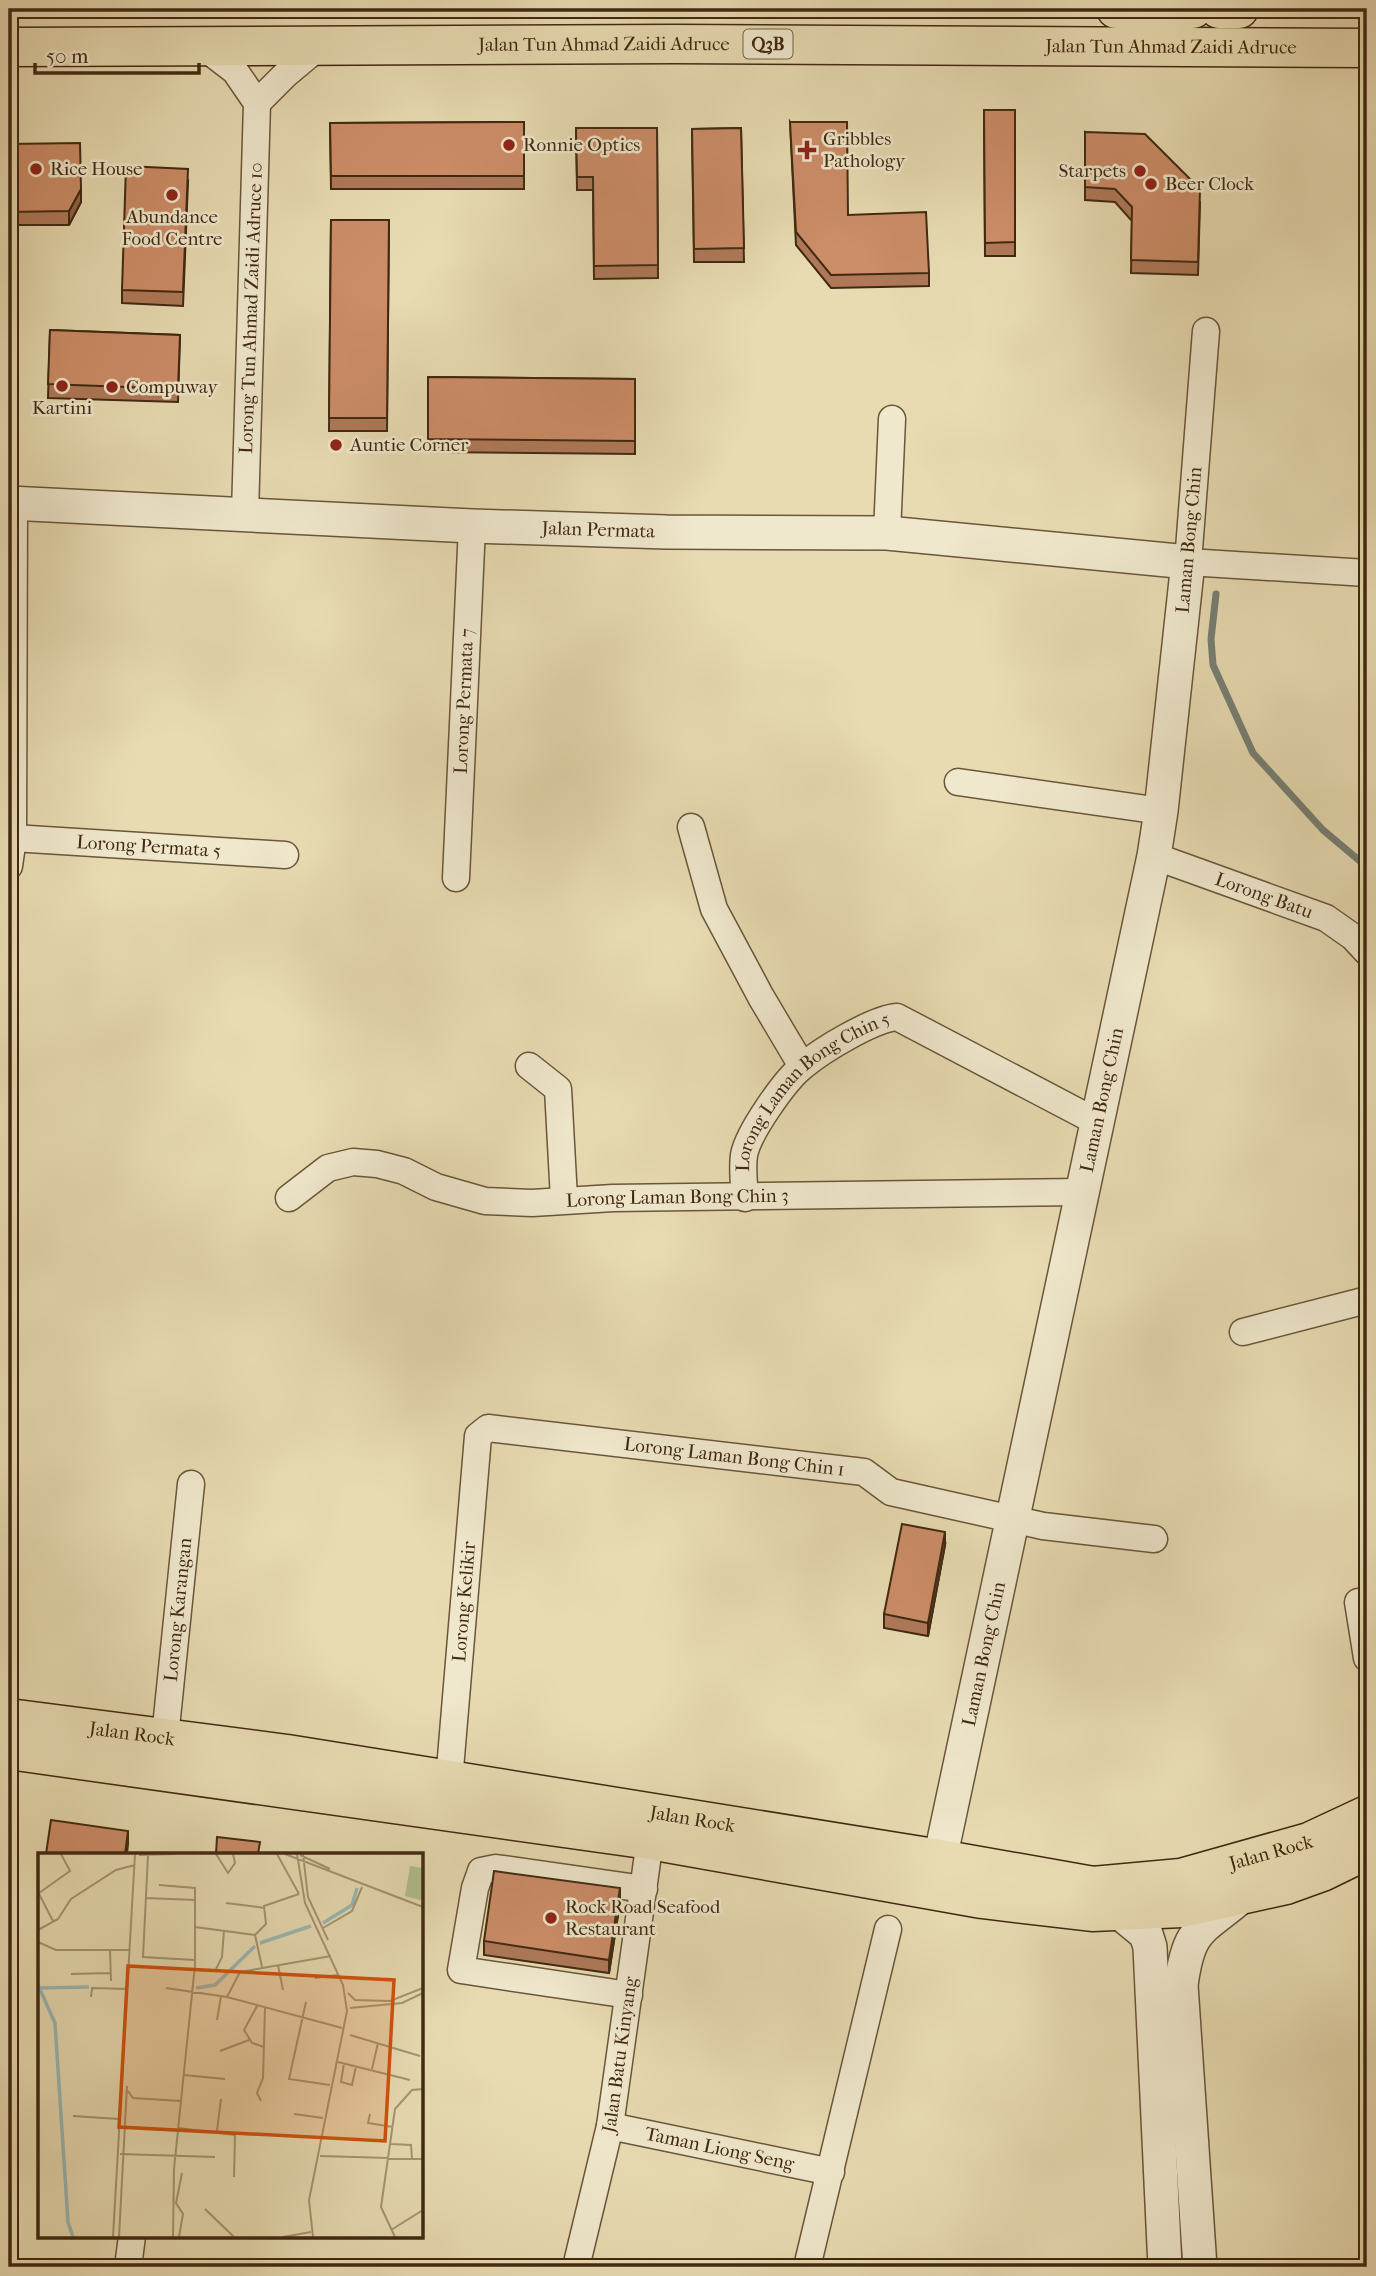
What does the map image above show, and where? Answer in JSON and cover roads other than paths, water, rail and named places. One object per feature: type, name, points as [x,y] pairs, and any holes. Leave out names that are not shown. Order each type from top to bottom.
[{"type":"main road","name":"Jalan Tun Ahmad Zaidi Adruce","points":[[1116,9],[1193,9]]},
{"type":"main road","name":"Jalan Tun Ahmad Zaidi Adruce","points":[[1221,9],[1239,9]]},
{"type":"main road","name":"Jalan Tun Ahmad Zaidi Adruce","points":[[9,47],[321,44],[1367,48]]},
{"type":"main road","name":"Jalan Rock","points":[[9,1718],[287,1754],[1093,1886],[1181,1878],[1309,1842],[1367,1815]]},
{"type":"main road","name":"Jalan Rock","points":[[9,1750],[650,1840],[982,1899],[1092,1912],[1182,1908],[1286,1885],[1322,1872],[1367,1850]]},
{"type":"street","points":[[201,45],[235,71],[257,103],[321,44]]},
{"type":"street","name":"Lorong Tun Ahmad Zaidi Adruce 10","points":[[245,514],[257,103]]},
{"type":"street","name":"Laman Bong Chin","points":[[940,1859],[1154,856],[1188,562],[1206,331]]},
{"type":"street","points":[[887,533],[892,419]]},
{"type":"street","points":[[9,866],[13,838],[11,503]]},
{"type":"street","name":"Jalan Permata","points":[[11,503],[472,526],[667,532],[887,533],[1188,562]]},
{"type":"street","name":"Lorong Permata 7","points":[[456,878],[472,526]]},
{"type":"street","points":[[1188,562],[1367,573]]},
{"type":"street","points":[[958,782],[1161,811]]},
{"type":"street","points":[[691,827],[714,909],[802,1066]]},
{"type":"street","name":"Lorong Permata 5","points":[[13,838],[285,855]]},
{"type":"street","name":"Lorong Batu","points":[[1154,856],[1325,918],[1353,937],[1367,952]]},
{"type":"street","name":"Lorong Laman Bong Chin 5","points":[[745,1198],[744,1154],[751,1137],[779,1092],[802,1066],[860,1030],[885,1018],[897,1017],[1097,1122]]},
{"type":"street","points":[[529,1066],[558,1089],[564,1199]]},
{"type":"street","name":"Lorong Laman Bong Chin 3","points":[[289,1198],[328,1168],[353,1162],[377,1164],[404,1171],[436,1187],[485,1201],[531,1203],[564,1199],[1082,1192]]},
{"type":"street","points":[[1243,1332],[1367,1300]]},
{"type":"street","name":"Lorong Laman Bong Chin 1","points":[[488,1428],[864,1472],[891,1492],[1043,1526],[1154,1539]]},
{"type":"street","name":"Lorong Kelikir","points":[[449,1781],[478,1436],[488,1428]]},
{"type":"street","name":"Lorong Karangan","points":[[165,1737],[191,1483]]},
{"type":"street","points":[[1359,1602],[1367,1658]]},
{"type":"street","name":"Jalan Batu Kinyang","points":[[576,2267],[610,2126],[650,1840]]},
{"type":"street","points":[[629,1995],[461,1970],[475,1888],[481,1871],[496,1868],[644,1889]]},
{"type":"street","points":[[1200,2267],[1181,1985],[1185,1957],[1196,1934],[1245,1894]]},
{"type":"street","points":[[1118,1911],[1146,1934],[1150,1947],[1165,2267]]},
{"type":"street","points":[[807,2267],[888,1929]]},
{"type":"street","name":"Taman Liong Seng","points":[[610,2126],[831,2172]]},
{"type":"street","points":[[128,2267],[132,2238]]},
{"type":"waterway","points":[[1216,594],[1211,639],[1213,665],[1253,753],[1323,830],[1367,867]]},
{"type":"place","name":"Ronnie Optics","points":[[509,145]]},
{"type":"place","name":"Gribbles Pathology","points":[[807,150]]},
{"type":"place","name":"Rice House","points":[[36,169]]},
{"type":"place","name":"Starpets","points":[[1140,171]]},
{"type":"place","name":"Beer Clock","points":[[1151,184]]},
{"type":"place","name":"Abundance Food Centre","points":[[172,195]]},
{"type":"place","name":"Kartini","points":[[62,386]]},
{"type":"place","name":"Compuway","points":[[112,387]]},
{"type":"place","name":"Auntie Corner","points":[[336,445]]},
{"type":"place","name":"Rock Road Seafood Restaurant","points":[[551,1918]]}]
